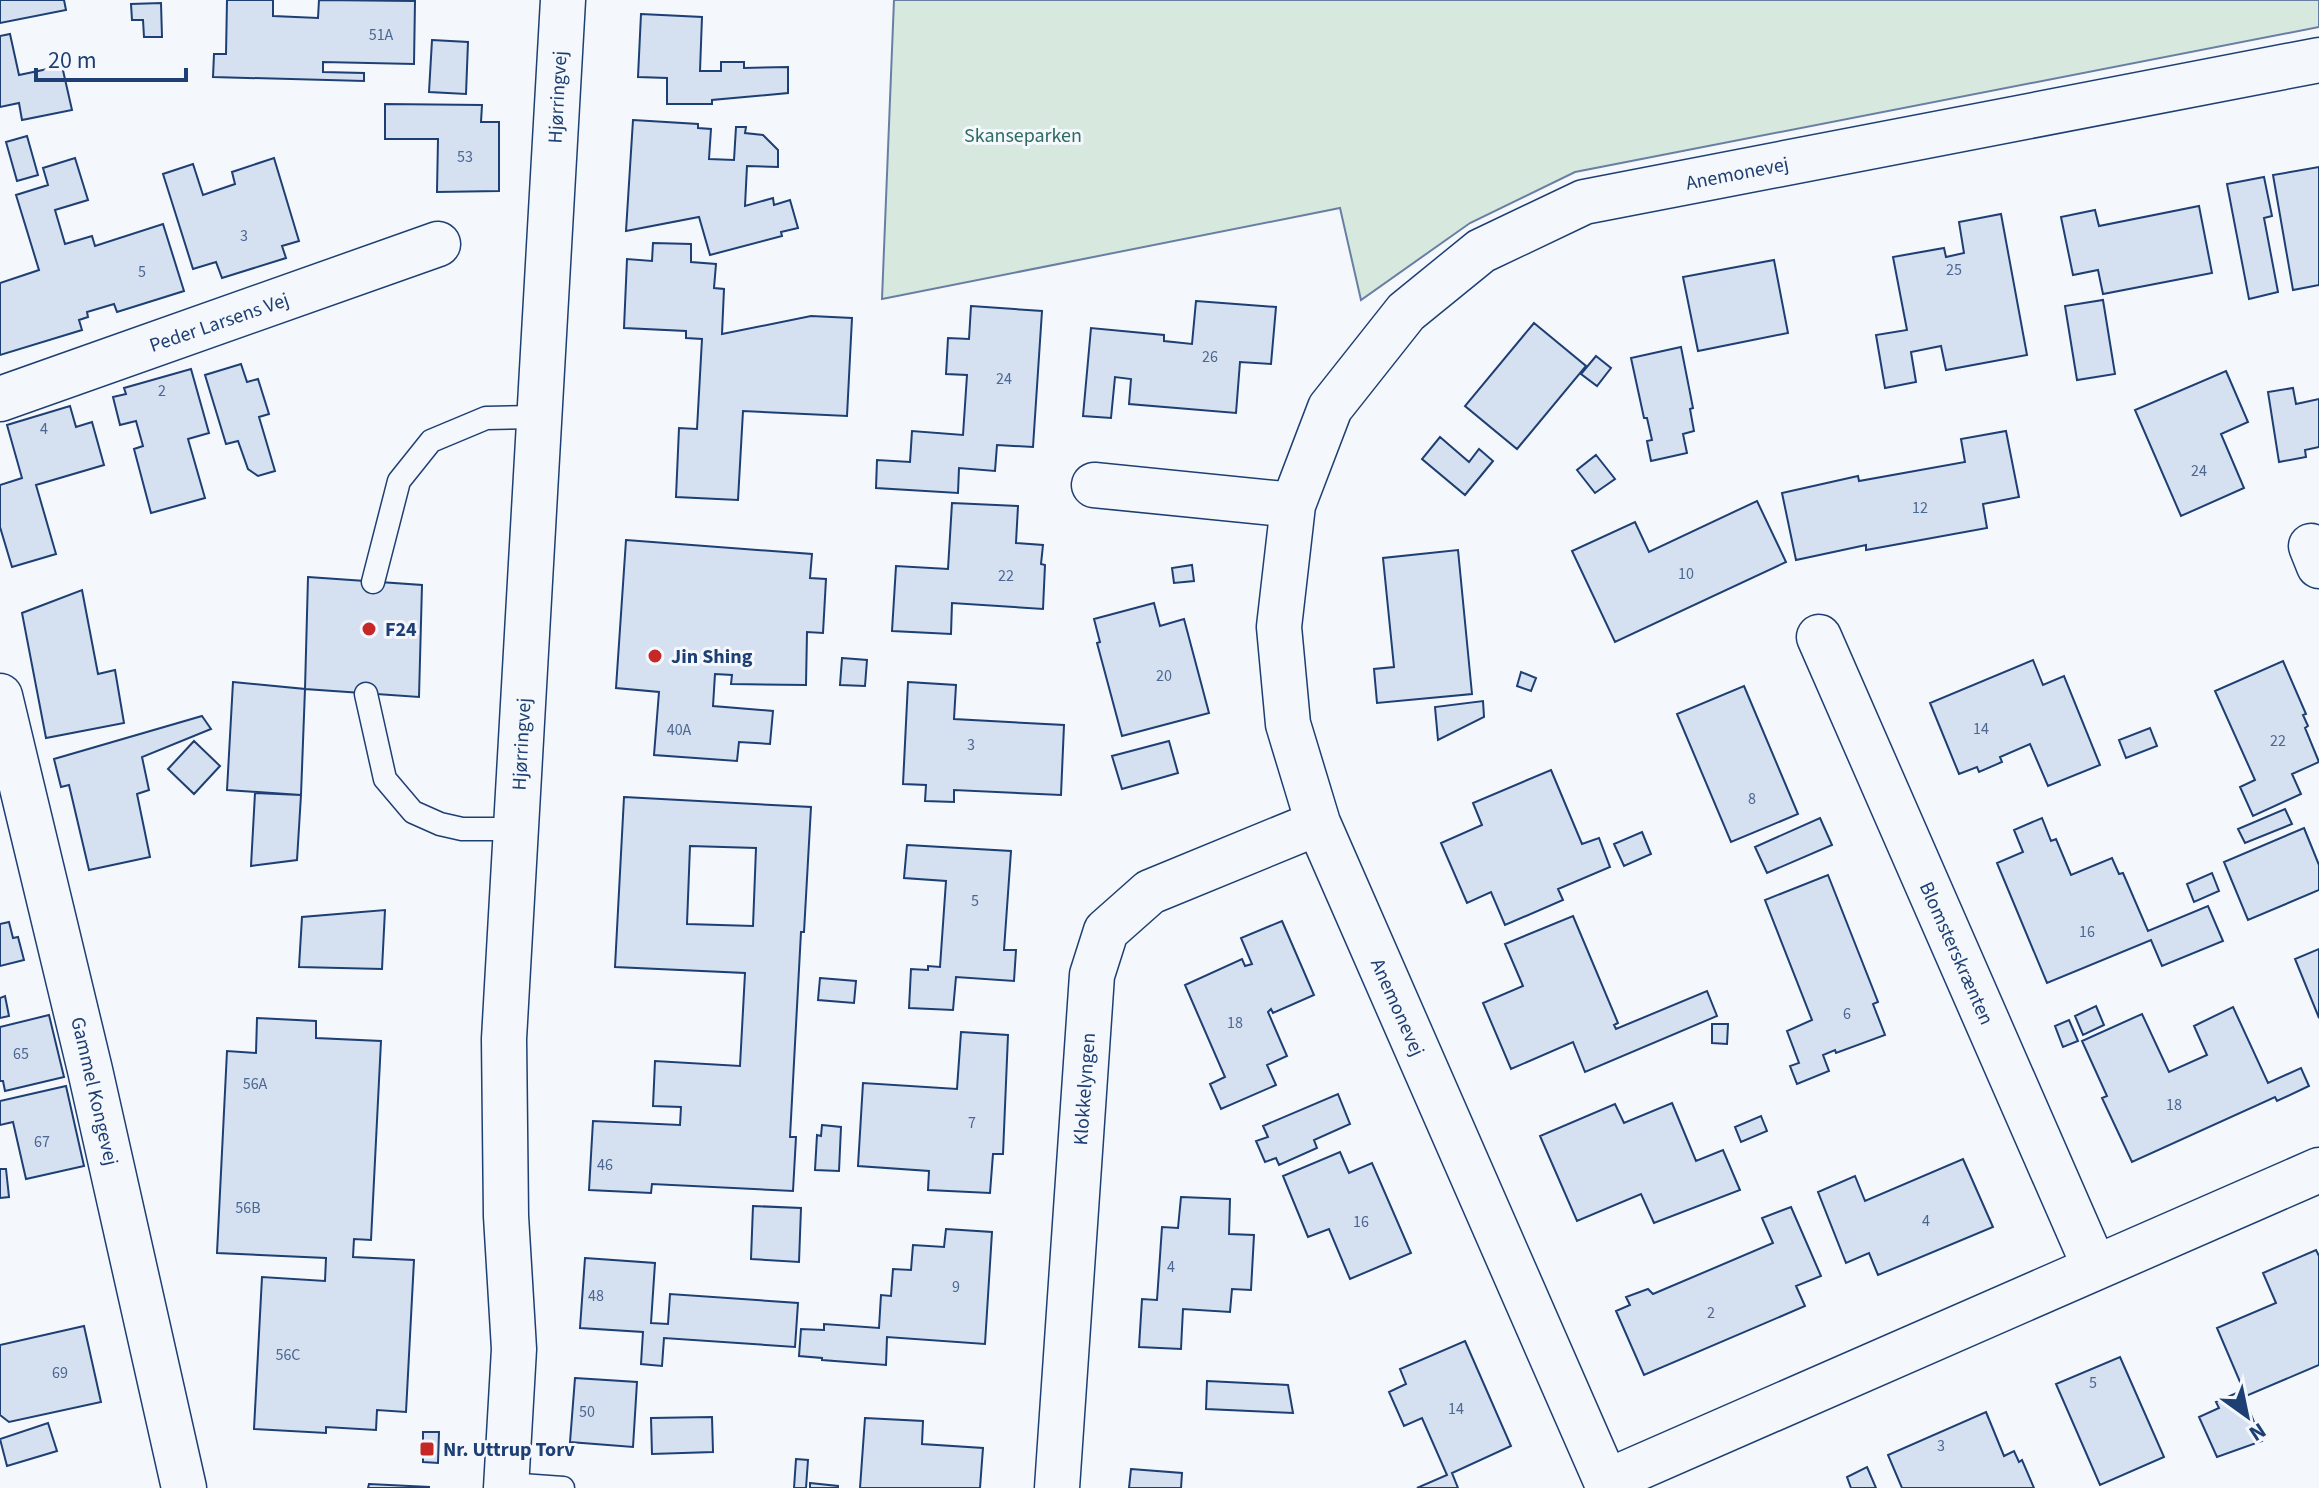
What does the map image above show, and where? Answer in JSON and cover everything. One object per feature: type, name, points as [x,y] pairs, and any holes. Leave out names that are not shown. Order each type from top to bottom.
[{"type":"street","name":"Hjørringvej","points":[[506,1486],[514,1349],[506,1216],[504,1039],[563,0]]},
{"type":"street","name":"Anemonevej","points":[[1608,1485],[1318,823],[1288,724],[1279,627],[1293,505],[1330,408],[1406,312],[1481,251],[1584,202],[2319,60]]},
{"type":"street","name":"Peder Larsens Vej","points":[[0,399],[438,244]]},
{"type":"street","points":[[1094,485],[1293,505]]},
{"type":"street","name":"Blomsterskrænten","points":[[1819,637],[2095,1268]]},
{"type":"street","name":"Gammel Kongevej","points":[[0,696],[94,1085],[184,1488]]},
{"type":"street","name":"Klokkelyngen","points":[[1057,1488],[1092,975],[1106,931],[1150,892],[1318,823]]},
{"type":"street","points":[[1608,1485],[2319,1170]]},
{"type":"lane","points":[[373,582],[399,481],[431,441],[486,418],[539,417]]},
{"type":"lane","points":[[366,694],[385,779],[413,812],[440,824],[462,829],[517,829]]},
{"type":"lane","points":[[506,1486],[563,1488]]},
{"type":"green space","name":"Skanseparken","points":[[894,0],[2319,0],[2319,27],[1575,172],[1470,223],[1361,300],[1340,208],[882,299]]},
{"type":"building","points":[[0,0],[64,0],[66,10],[0,23]]},
{"type":"building","points":[[227,0],[273,0],[273,16],[318,18],[319,0],[415,1],[414,64],[323,62],[323,72],[364,73],[364,81],[213,77],[214,54],[226,54]]},
{"type":"building","points":[[161,3],[162,37],[144,37],[143,20],[132,20],[131,4]]},
{"type":"building","points":[[641,14],[702,17],[700,71],[721,71],[721,62],[744,62],[744,68],[788,67],[788,93],[712,100],[712,104],[667,104],[667,78],[638,77]]},
{"type":"building","points":[[10,34],[19,75],[62,66],[72,110],[22,120],[19,103],[0,107],[0,36]]},
{"type":"building","points":[[432,40],[468,42],[466,94],[429,92]]},
{"type":"building","points":[[385,104],[482,105],[481,122],[499,122],[499,191],[437,192],[438,139],[385,139]]},
{"type":"building","points":[[633,120],[698,124],[698,128],[711,129],[709,159],[734,160],[736,127],[746,127],[745,133],[763,135],[778,150],[778,167],[747,166],[745,206],[773,198],[774,205],[790,200],[798,228],[781,232],[782,236],[710,255],[699,217],[626,231]]},
{"type":"building","points":[[27,136],[38,175],[17,181],[6,142]]},
{"type":"building","points":[[75,158],[88,200],[55,210],[65,244],[92,236],[95,246],[163,224],[184,291],[117,312],[114,304],[87,312],[88,317],[79,320],[82,330],[0,355],[0,283],[39,270],[16,195],[48,185],[43,168]]},
{"type":"building","points":[[274,158],[299,241],[282,246],[286,258],[222,278],[216,262],[193,269],[163,174],[193,164],[203,195],[235,184],[232,172]]},
{"type":"building","points":[[2319,167],[2319,285],[2293,290],[2273,175]]},
{"type":"building","points":[[2264,177],[2272,216],[2264,218],[2278,292],[2249,299],[2227,184]]},
{"type":"building","points":[[2199,206],[2212,273],[2103,294],[2098,270],[2073,275],[2061,217],[2095,210],[2099,226]]},
{"type":"building","points":[[2001,214],[2027,355],[1946,370],[1941,346],[1911,352],[1916,382],[1885,388],[1876,335],[1907,330],[1893,257],[1944,248],[1946,257],[1964,253],[1959,222]]},
{"type":"building","points":[[653,243],[691,244],[691,262],[716,264],[714,288],[724,289],[722,334],[811,316],[852,318],[847,416],[743,411],[738,500],[676,497],[679,428],[697,429],[702,339],[686,338],[686,331],[624,328],[627,259],[652,261]]},
{"type":"building","points":[[1774,260],[1788,333],[1698,351],[1683,277]]},
{"type":"building","points":[[2103,300],[2115,374],[2077,380],[2065,306]]},
{"type":"building","points":[[1196,301],[1276,307],[1271,364],[1240,362],[1236,413],[1129,404],[1131,379],[1115,377],[1111,418],[1083,416],[1091,328],[1164,335],[1164,341],[1192,344]]},
{"type":"building","points":[[971,306],[1042,311],[1033,447],[997,445],[995,471],[959,468],[958,493],[876,488],[877,460],[910,462],[912,431],[963,435],[967,375],[946,374],[948,338],[969,339]]},
{"type":"building","points":[[1534,323],[1586,366],[1517,449],[1465,406]]},
{"type":"building","points":[[1681,347],[1693,408],[1690,409],[1694,431],[1683,434],[1687,453],[1651,461],[1647,441],[1652,440],[1631,358]]},
{"type":"building","points":[[1596,356],[1611,368],[1597,386],[1581,374]]},
{"type":"building","points":[[241,364],[247,382],[258,379],[269,414],[259,417],[275,471],[258,476],[248,469],[238,441],[226,444],[205,375]]},
{"type":"building","points":[[191,369],[209,433],[188,439],[205,498],[151,513],[134,449],[143,446],[136,421],[120,425],[113,397],[126,394],[124,388]]},
{"type":"building","points":[[2226,371],[2248,422],[2221,434],[2244,488],[2181,516],[2135,410]]},
{"type":"building","points":[[2293,388],[2296,404],[2319,399],[2319,447],[2305,450],[2306,457],[2279,462],[2268,392]]},
{"type":"building","points":[[70,406],[76,427],[92,422],[104,465],[36,485],[56,554],[12,567],[0,527],[0,485],[22,478],[7,425]]},
{"type":"building","points":[[2006,431],[2019,497],[1983,504],[1987,528],[1866,550],[1866,545],[1796,560],[1782,493],[1858,476],[1859,481],[1965,462],[1961,439]]},
{"type":"building","points":[[1440,437],[1469,462],[1479,449],[1493,461],[1465,495],[1422,459]]},
{"type":"building","points":[[1596,455],[1615,479],[1595,493],[1577,470]]},
{"type":"building","points":[[1757,501],[1786,562],[1615,642],[1572,551],[1635,522],[1649,552]]},
{"type":"building","points":[[952,503],[1018,506],[1016,543],[1043,545],[1043,609],[952,603],[951,634],[892,631],[896,566],[948,569]]},
{"type":"building","points":[[626,540],[812,554],[810,578],[826,579],[823,633],[807,632],[806,685],[731,684],[732,675],[715,674],[713,706],[773,711],[770,744],[739,742],[737,761],[654,755],[659,692],[616,688]]},
{"type":"building","points":[[1458,550],[1472,694],[1377,703],[1374,669],[1394,667],[1383,558]]},
{"type":"building","points":[[1192,565],[1194,581],[1174,583],[1172,568]]},
{"type":"building","points":[[308,577],[422,585],[419,697],[305,689]]},
{"type":"building","points":[[82,590],[98,674],[115,670],[124,723],[46,738],[22,613]]},
{"type":"building","points":[[1154,603],[1160,626],[1184,619],[1209,713],[1122,736],[1097,643],[1100,642],[1094,619]]},
{"type":"building","points":[[842,658],[867,660],[865,686],[840,685]]},
{"type":"building","points":[[2033,660],[2043,685],[2064,676],[2100,765],[2048,786],[2030,744],[2000,757],[2002,762],[1979,772],[1977,767],[1959,774],[1930,703]]},
{"type":"building","points":[[2283,661],[2306,714],[2303,715],[2308,726],[2305,728],[2319,762],[2292,774],[2301,794],[2253,816],[2240,787],[2255,780],[2215,691]]},
{"type":"building","points":[[1521,672],[1536,678],[1531,691],[1517,686]]},
{"type":"building","points":[[233,682],[305,689],[301,795],[227,790]]},
{"type":"building","points":[[908,682],[956,685],[954,719],[1064,725],[1061,795],[954,790],[954,802],[925,801],[926,785],[903,784]]},
{"type":"building","points":[[1744,686],[1798,814],[1731,842],[1677,714]]},
{"type":"building","points":[[1483,701],[1484,717],[1438,740],[1435,707]]},
{"type":"building","points":[[202,716],[211,729],[142,757],[149,790],[137,794],[150,857],[89,870],[69,785],[61,787],[54,759]]},
{"type":"building","points":[[2150,728],[2157,746],[2126,758],[2119,740]]},
{"type":"building","points":[[194,741],[220,766],[194,794],[168,769]]},
{"type":"building","points":[[1169,741],[1178,773],[1122,789],[1112,756]]},
{"type":"building","points":[[1551,770],[1582,844],[1599,838],[1610,867],[1558,889],[1563,900],[1505,925],[1491,892],[1467,903],[1441,843],[1482,825],[1473,803]]},
{"type":"building","points":[[255,793],[301,795],[297,860],[251,866]]},
{"type":"building","points":[[624,797],[811,807],[790,1137],[796,1137],[793,1191],[652,1184],[651,1193],[589,1190],[593,1121],[680,1125],[681,1107],[653,1106],[655,1061],[740,1066],[745,973],[615,967]],"holes":[[[690,846],[756,848],[753,926],[687,924]]]},
{"type":"building","points":[[2285,809],[2292,824],[2245,843],[2238,829]]},
{"type":"building","points":[[1820,818],[1832,845],[1767,873],[1755,847]]},
{"type":"building","points":[[2042,818],[2051,841],[2056,839],[2071,875],[2112,858],[2119,874],[2123,873],[2148,931],[2208,906],[2223,941],[2162,966],[2151,940],[2047,983],[1997,863],[2023,852],[2014,830]]},
{"type":"building","points":[[2304,828],[2319,865],[2319,890],[2248,920],[2224,862]]},
{"type":"building","points":[[1642,832],[1651,854],[1624,866],[1614,844]]},
{"type":"building","points":[[907,845],[1011,851],[1004,950],[1016,950],[1014,981],[956,977],[953,1010],[909,1008],[911,969],[940,967],[946,881],[904,878]]},
{"type":"building","points":[[2212,873],[2219,891],[2194,902],[2187,884]]},
{"type":"building","points":[[1828,875],[1878,1002],[1873,1004],[1885,1035],[1823,1055],[1829,1071],[1797,1084],[1790,1066],[1799,1063],[1787,1031],[1812,1020],[1765,900]]},
{"type":"building","points":[[385,910],[382,969],[299,967],[302,917]]},
{"type":"building","points":[[1573,916],[1618,1023],[1614,1025],[1616,1029],[1707,991],[1717,1016],[1585,1072],[1573,1042],[1511,1069],[1483,1003],[1523,986],[1505,944]]},
{"type":"building","points":[[1282,921],[1314,995],[1273,1013],[1271,1009],[1268,1012],[1287,1056],[1267,1065],[1276,1085],[1221,1109],[1210,1084],[1225,1077],[1185,985],[1242,959],[1245,966],[1252,964],[1241,938]]},
{"type":"building","points":[[9,922],[13,938],[18,937],[24,960],[0,966],[0,924]]},
{"type":"building","points":[[2319,949],[2319,1018],[2295,959]]},
{"type":"building","points":[[820,978],[856,981],[854,1003],[818,1000]]},
{"type":"building","points":[[5,996],[9,1016],[0,1018],[0,998]]},
{"type":"building","points":[[2096,1006],[2104,1025],[2083,1035],[2075,1016]]},
{"type":"building","points":[[2233,1007],[2268,1083],[2301,1068],[2309,1086],[2277,1101],[2275,1097],[2132,1162],[2102,1098],[2107,1096],[2082,1041],[2142,1014],[2169,1072],[2207,1055],[2194,1026]]},
{"type":"building","points":[[49,1015],[64,1077],[5,1091],[3,1081],[0,1081],[0,1027]]},
{"type":"building","points":[[257,1018],[316,1021],[316,1038],[381,1041],[371,1240],[354,1239],[353,1257],[414,1260],[406,1412],[377,1410],[376,1430],[326,1427],[326,1433],[254,1429],[262,1277],[325,1281],[326,1258],[217,1253],[227,1051],[256,1053]]},
{"type":"building","points":[[2069,1020],[2078,1041],[2063,1047],[2055,1026]]},
{"type":"building","points":[[1712,1024],[1728,1024],[1727,1044],[1712,1043]]},
{"type":"building","points":[[961,1032],[1008,1035],[1003,1154],[993,1154],[990,1193],[928,1190],[929,1171],[858,1166],[863,1083],[957,1089]]},
{"type":"building","points":[[66,1086],[84,1166],[26,1179],[13,1122],[0,1125],[0,1101]]},
{"type":"building","points":[[1338,1094],[1350,1124],[1314,1140],[1317,1148],[1279,1165],[1276,1158],[1265,1162],[1256,1141],[1268,1137],[1263,1126]]},
{"type":"building","points":[[1672,1103],[1696,1161],[1723,1150],[1740,1190],[1654,1223],[1641,1194],[1577,1221],[1540,1136],[1615,1104],[1624,1123]]},
{"type":"building","points":[[1761,1116],[1767,1131],[1741,1142],[1735,1127]]},
{"type":"building","points":[[822,1125],[841,1127],[839,1171],[815,1170],[817,1135],[821,1136]]},
{"type":"building","points":[[1340,1152],[1349,1173],[1372,1163],[1411,1253],[1350,1279],[1329,1229],[1308,1237],[1283,1176]]},
{"type":"building","points":[[1963,1159],[1993,1227],[1878,1275],[1869,1253],[1846,1263],[1818,1192],[1855,1176],[1865,1201]]},
{"type":"building","points":[[0,1169],[6,1169],[9,1197],[0,1198]]},
{"type":"building","points":[[1181,1197],[1230,1199],[1229,1234],[1254,1235],[1251,1290],[1232,1289],[1230,1312],[1183,1309],[1181,1349],[1139,1347],[1142,1299],[1157,1300],[1162,1227],[1178,1228]]},
{"type":"building","points":[[753,1206],[801,1208],[799,1262],[751,1259]]},
{"type":"building","points":[[1791,1207],[1821,1276],[1796,1286],[1805,1306],[1644,1375],[1616,1311],[1630,1305],[1626,1297],[1648,1289],[1653,1294],[1773,1243],[1762,1218]]},
{"type":"building","points":[[946,1229],[992,1232],[985,1344],[887,1337],[886,1365],[799,1356],[801,1329],[824,1330],[824,1324],[879,1328],[881,1295],[891,1296],[893,1269],[911,1270],[913,1245],[944,1247]]},
{"type":"building","points":[[2316,1250],[2319,1256],[2319,1365],[2246,1396],[2217,1328],[2276,1303],[2263,1273]]},
{"type":"building","points":[[585,1258],[655,1263],[651,1323],[668,1324],[670,1294],[798,1303],[795,1347],[664,1338],[662,1366],[641,1364],[643,1332],[580,1328]]},
{"type":"building","points":[[84,1326],[101,1402],[9,1422],[0,1415],[0,1345]]},
{"type":"building","points":[[1465,1341],[1511,1446],[1452,1473],[1458,1488],[1417,1488],[1447,1475],[1422,1418],[1404,1426],[1389,1392],[1406,1384],[1400,1369]]},
{"type":"building","points":[[2120,1357],[2164,1457],[2100,1485],[2056,1384]]},
{"type":"building","points":[[575,1378],[637,1382],[633,1447],[570,1442]]},
{"type":"building","points":[[1207,1381],[1288,1385],[1293,1413],[1206,1409]]},
{"type":"building","points":[[2241,1391],[2262,1441],[2217,1457],[2199,1417],[2219,1408],[2216,1402]]},
{"type":"building","points":[[1986,1412],[2004,1456],[2014,1451],[2019,1462],[2022,1460],[2034,1488],[1902,1488],[1888,1455]]},
{"type":"building","points":[[712,1417],[713,1452],[652,1454],[651,1418]]},
{"type":"building","points":[[865,1418],[923,1421],[922,1444],[983,1448],[980,1488],[860,1488]]},
{"type":"building","points":[[48,1423],[57,1451],[7,1466],[0,1439]]},
{"type":"building","points":[[423,1432],[439,1432],[438,1463],[423,1462]]},
{"type":"building","points":[[796,1459],[808,1460],[806,1488],[794,1488]]},
{"type":"building","points":[[1867,1467],[1876,1488],[1851,1488],[1847,1477]]},
{"type":"building","points":[[1131,1469],[1182,1473],[1181,1488],[1129,1488]]},
{"type":"building","points":[[810,1483],[838,1486],[838,1488],[810,1488]]},
{"type":"building","points":[[369,1484],[429,1487],[429,1488],[368,1488]]},
{"type":"place","name":"F24","points":[[369,629]]},
{"type":"place","name":"Jin Shing","points":[[655,656]]},
{"type":"place","name":"Nr. Uttrup Torv","points":[[427,1449]]}]
